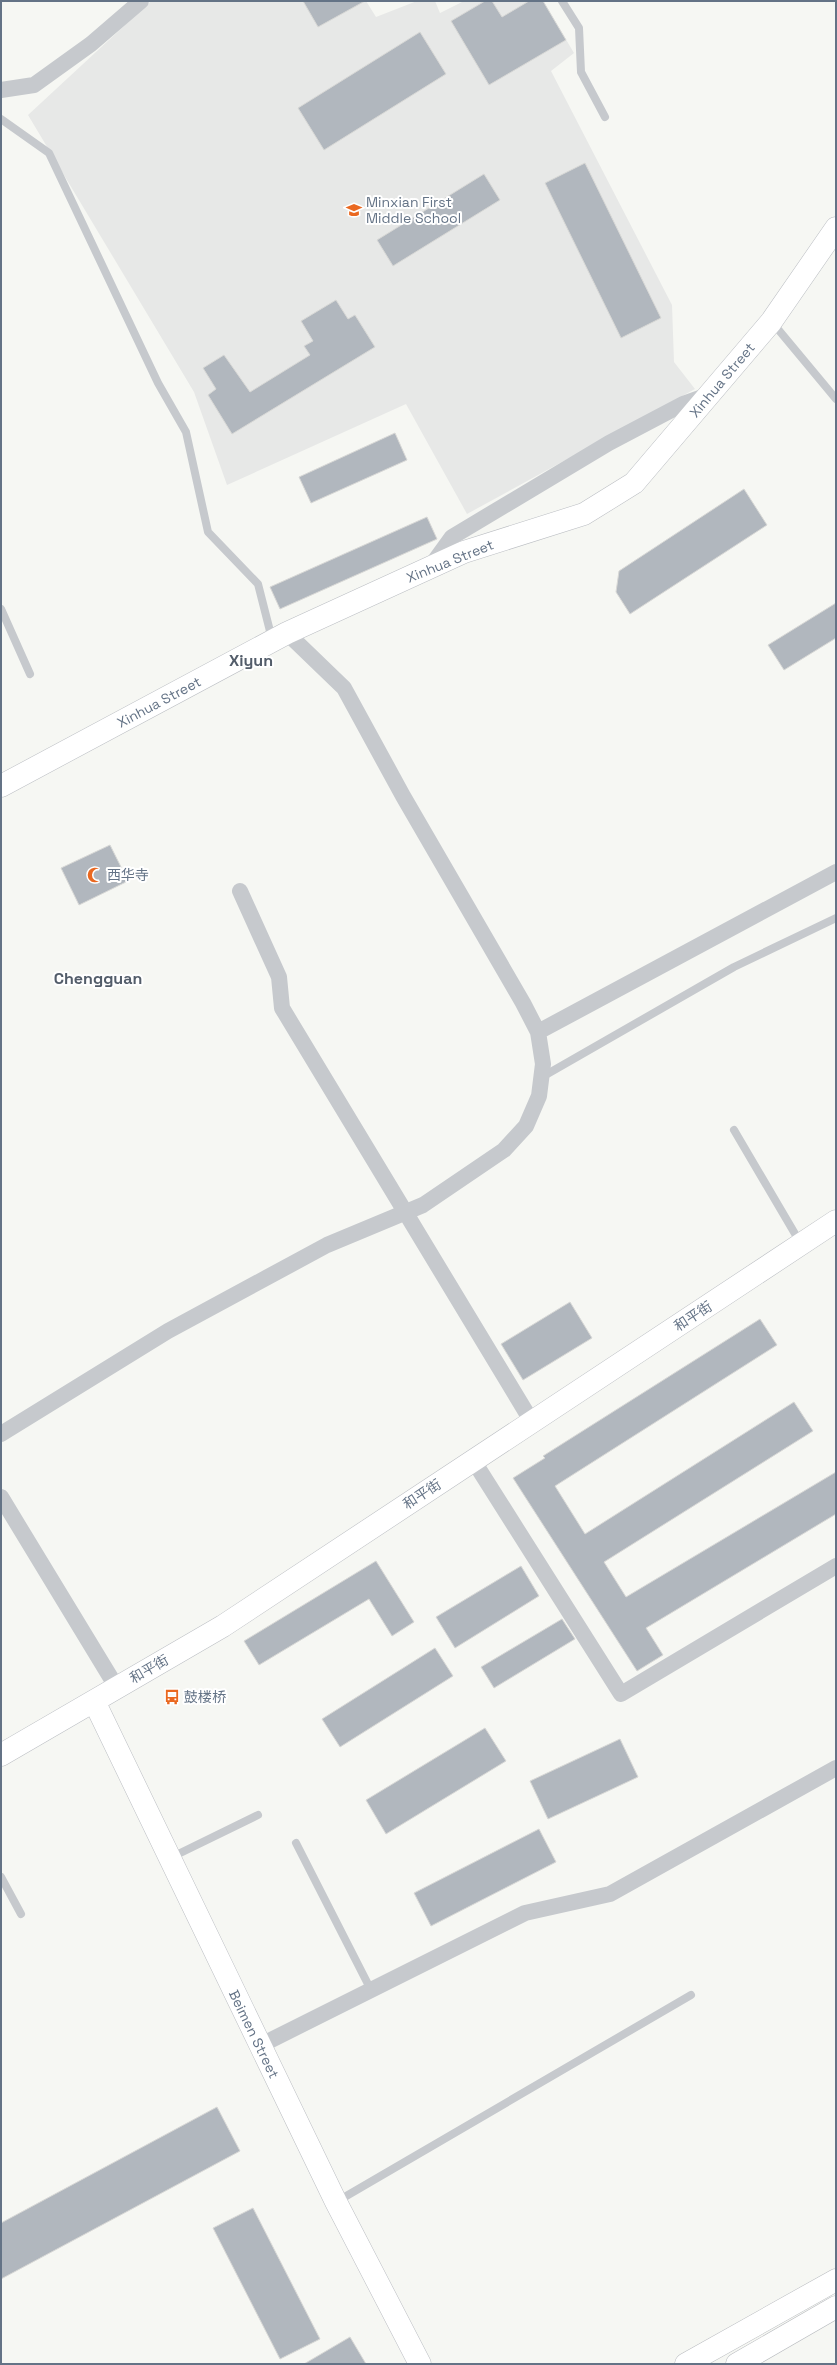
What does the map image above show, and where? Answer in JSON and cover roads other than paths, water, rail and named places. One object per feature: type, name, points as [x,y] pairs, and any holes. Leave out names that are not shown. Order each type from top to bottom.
[{"type":"street","points":[[1,90],[34,85],[91,44],[141,1]]},
{"type":"street","name":"Xinhua Street","points":[[1,786],[280,637],[464,552],[584,514],[634,483],[771,322],[836,228]]},
{"type":"street","points":[[430,567],[452,538],[609,443],[683,404],[710,394]]},
{"type":"street","points":[[1,1434],[168,1331],[327,1245],[423,1204],[504,1150],[526,1126],[539,1096],[543,1064],[538,1032],[523,1003],[403,796],[344,688],[280,637]]},
{"type":"street","points":[[538,1032],[836,872]]},
{"type":"street","points":[[240,891],[278,977],[282,1008],[532,1422]]},
{"type":"street","name":"和平街","points":[[1,1755],[223,1626],[836,1221]]},
{"type":"street","points":[[473,1460],[621,1694],[836,1566]]},
{"type":"street","points":[[1,1497],[117,1688]]},
{"type":"street","name":"Beimen Street","points":[[94,1701],[259,2046],[336,2202],[420,2364]]},
{"type":"street","points":[[259,2046],[525,1913],[610,1894],[836,1768]]},
{"type":"street","points":[[686,2364],[836,2280]]},
{"type":"street","points":[[737,2364],[836,2307]]},
{"type":"lane","points":[[562,1],[578,28],[581,72],[605,117]]},
{"type":"lane","points":[[1,119],[49,153],[158,383],[186,432],[208,532],[258,584],[280,637]]},
{"type":"lane","points":[[771,322],[836,399]]},
{"type":"lane","points":[[1,609],[30,674]]},
{"type":"lane","points":[[541,1077],[734,967],[836,918]]},
{"type":"lane","points":[[734,1130],[801,1244]]},
{"type":"lane","points":[[169,1858],[258,1816]]},
{"type":"lane","points":[[296,1843],[371,1990]]},
{"type":"lane","points":[[1,1877],[21,1914]]},
{"type":"lane","points":[[336,2202],[691,1995]]},
{"type":"place","name":"Minxian First Middle School","points":[[354,210]]},
{"type":"place","name":"西华寺","points":[[95,875]]},
{"type":"place","name":"鼓楼桥","points":[[172,1697]]},
{"type":"district","name":"Xiyun","points":[[251,660]]},
{"type":"district","name":"Chengguan","points":[[98,978]]}]
